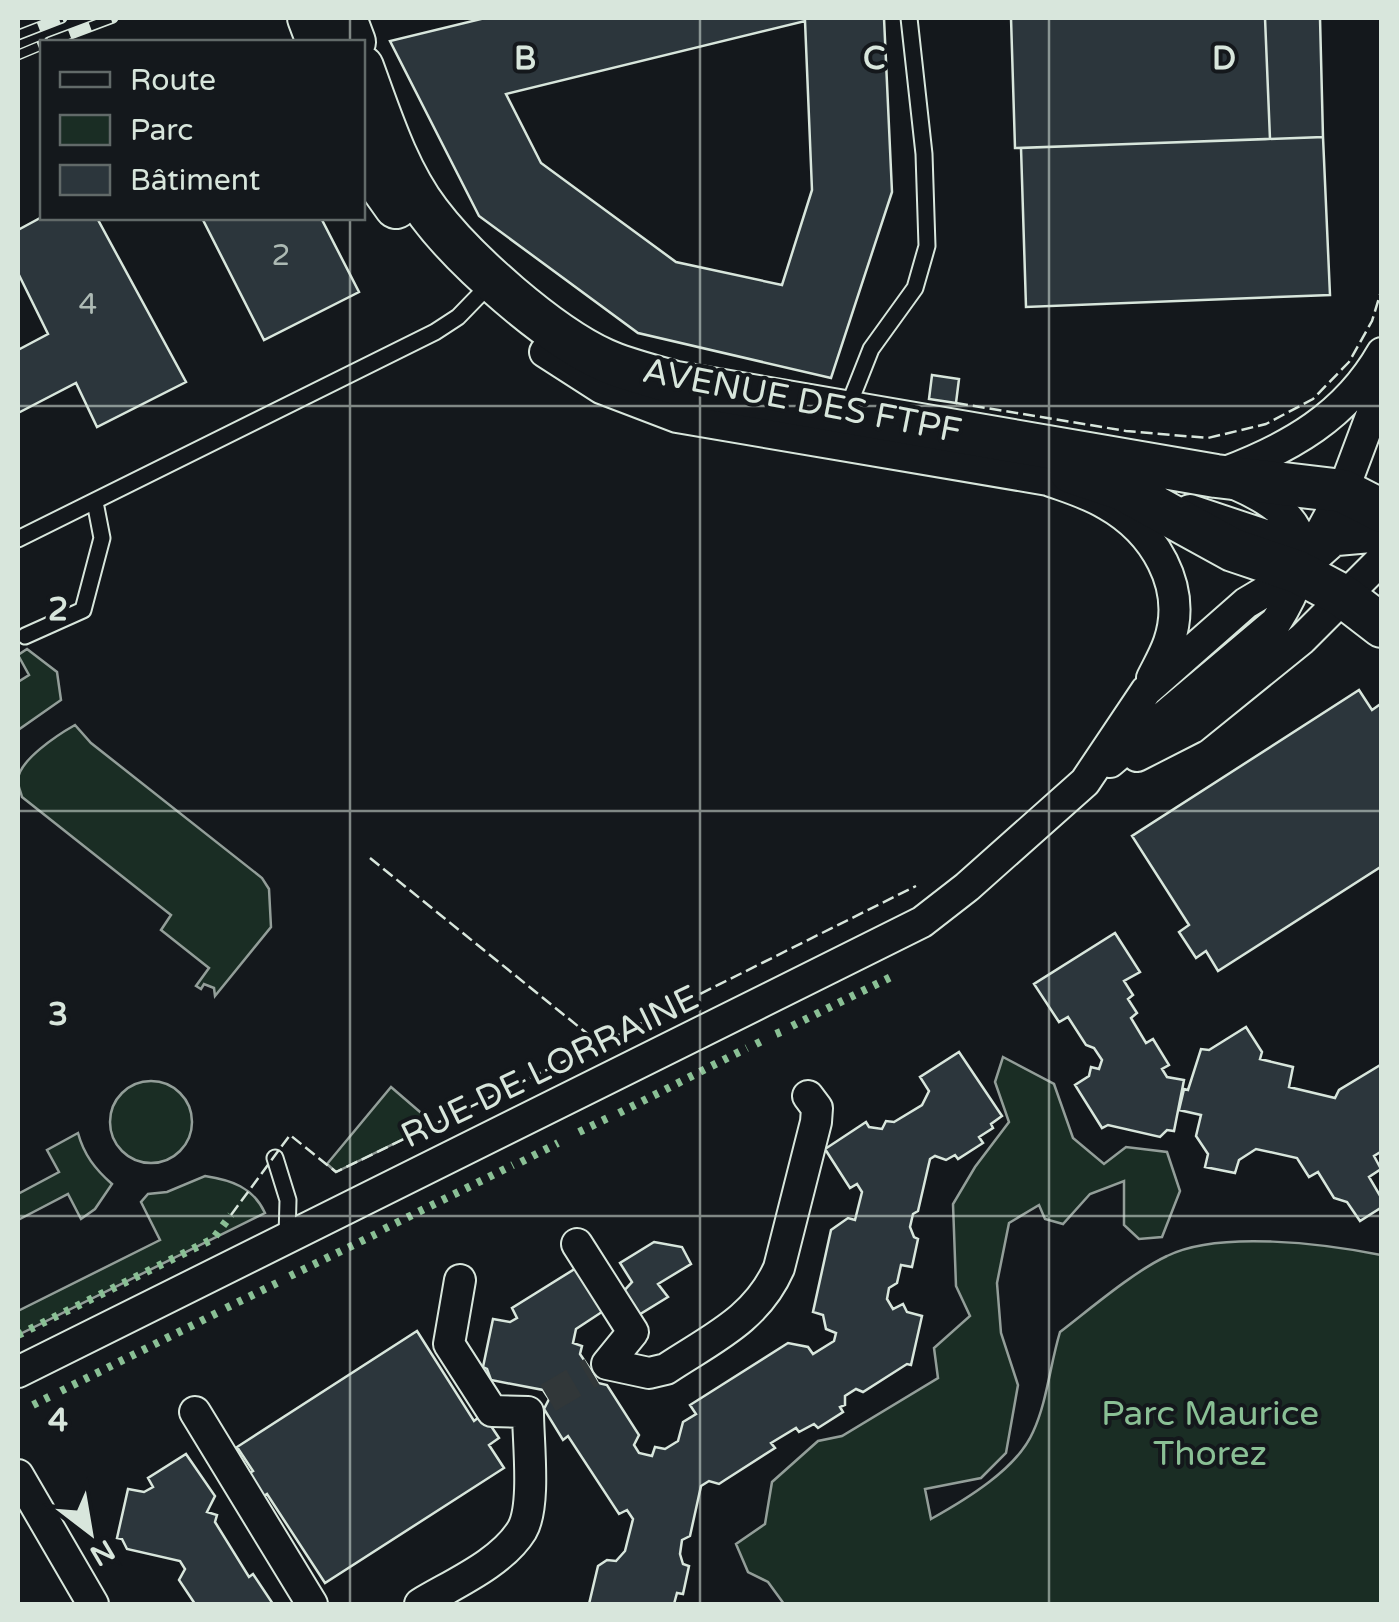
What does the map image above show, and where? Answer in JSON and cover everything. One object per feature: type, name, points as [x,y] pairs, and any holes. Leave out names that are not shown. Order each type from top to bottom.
[{"type":"street","name":"AVENUE DES FTPF","points":[[366,78],[399,162],[428,213],[486,288],[545,352],[601,380],[677,400],[1048,465],[1122,488],[1234,550],[1312,550],[1343,596],[1382,626]]},
{"type":"street","name":"AVENUE DES FTPF","points":[[365,157],[410,226],[486,288],[604,360],[676,383],[1216,476],[1376,529]]},
{"type":"street","points":[[545,352],[601,388],[677,417],[1048,480],[1105,502],[1152,540],[1167,571],[1173,598],[1170,641],[1146,691]]},
{"type":"street","points":[[1216,476],[1259,460],[1313,432],[1346,403],[1382,352]]},
{"type":"street","points":[[1376,529],[1382,387]]},
{"type":"street","points":[[1216,476],[1267,498],[1295,523],[1312,550]]},
{"type":"street","points":[[1312,550],[1376,529]]},
{"type":"street","points":[[1312,550],[1376,529]]},
{"type":"street","points":[[1085,782],[1276,622],[1294,594],[1312,550],[1376,529]]},
{"type":"street","name":"RUE DE LORRAINE","points":[[1085,782],[1192,728],[1302,639],[1343,596],[1376,529]]},
{"type":"street","name":"RUE DE LORRAINE","points":[[18,1372],[922,922],[967,888],[1085,782],[1146,691],[1312,550]]},
{"type":"street","points":[[577,1244],[632,1332],[599,1368],[649,1373],[666,1370],[756,1308],[769,1291],[779,1268],[816,1122],[816,1108],[808,1096]]},
{"type":"street","points":[[420,1604],[502,1554],[524,1527],[529,1494],[538,1404],[492,1410],[449,1344],[460,1280]]},
{"type":"street","points":[[194,1412],[312,1604]]},
{"type":"street","points":[[18,1475],[93,1604]]},
{"type":"lane","points":[[846,412],[871,349],[915,288],[927,246],[924,154],[909,18]]},
{"type":"lane","points":[[18,540],[435,332],[458,317],[486,288]]},
{"type":"lane","points":[[26,636],[83,610],[102,538],[95,502]]},
{"type":"lane","points":[[275,1158],[288,1200],[287,1237]]},
{"type":"green space","points":[[27,649],[57,672],[61,700],[18,730],[18,682],[29,675],[18,655]]},
{"type":"green space","points":[[75,725],[91,743],[262,878],[269,889],[271,927],[215,996],[214,988],[196,986],[209,968],[161,930],[171,915],[22,797],[18,781],[24,765]]},
{"type":"green space","name":"Parc Maurice Thorez","points":[[1003,1057],[1054,1084],[1073,1138],[1104,1164],[1126,1147],[1167,1152],[1180,1191],[1162,1237],[1139,1239],[1124,1225],[1124,1181],[1090,1194],[1063,1224],[1045,1219],[1039,1205],[1009,1223],[997,1283],[1001,1333],[1018,1385],[1006,1453],[981,1478],[925,1489],[931,1519],[989,1482],[1025,1446],[1042,1408],[1060,1332],[1154,1263],[1189,1248],[1243,1241],[1303,1244],[1381,1255],[1381,1604],[784,1604],[768,1582],[748,1572],[736,1544],[765,1524],[772,1482],[818,1441],[842,1436],[938,1378],[934,1348],[970,1316],[956,1286],[953,1204],[1009,1122],[995,1082]]},
{"type":"green space","points":[[151,1081],[167,1084],[180,1093],[189,1106],[189,1138],[180,1151],[167,1160],[151,1163],[135,1160],[122,1151],[113,1138],[110,1122],[113,1106],[122,1093],[135,1084]]},
{"type":"green space","points":[[391,1087],[434,1124],[336,1172],[327,1164]]},
{"type":"green space","points":[[78,1133],[91,1161],[112,1184],[95,1209],[81,1219],[68,1194],[18,1220],[18,1194],[59,1172],[47,1150]]},
{"type":"green space","points":[[205,1176],[240,1186],[265,1213],[18,1335],[18,1311],[160,1240],[141,1202],[148,1194],[167,1192]]},
{"type":"building","points":[[485,18],[884,18],[892,192],[831,378],[638,333],[479,216],[390,41]],"holes":[[[805,21],[812,190],[782,285],[676,262],[541,163],[506,94]]]},
{"type":"building","points":[[1011,18],[1265,18],[1270,139],[1015,148]]},
{"type":"building","points":[[1265,18],[1320,18],[1323,137],[1270,139]]},
{"type":"building","points":[[1323,137],[1330,295],[1026,307],[1021,148]]},
{"type":"building","points":[[40,218],[98,220],[186,382],[97,427],[76,383],[18,413],[18,350],[48,334],[18,273],[18,230]]},
{"type":"building","points":[[203,220],[322,220],[359,292],[264,340]]},
{"type":"building","points":[[932,375],[959,379],[956,403],[929,399]]},
{"type":"building","points":[[1359,690],[1372,710],[1382,703],[1382,866],[1218,971],[1206,951],[1196,958],[1179,932],[1189,925],[1132,836]]},
{"type":"building","points":[[1115,933],[1140,972],[1124,981],[1133,995],[1128,999],[1137,1013],[1131,1018],[1146,1043],[1153,1039],[1169,1065],[1162,1069],[1167,1077],[1184,1080],[1174,1131],[1167,1130],[1160,1137],[1108,1125],[1102,1128],[1075,1085],[1089,1076],[1091,1067],[1099,1069],[1102,1060],[1094,1048],[1086,1045],[1068,1017],[1059,1022],[1034,984]]},
{"type":"building","points":[[1246,1027],[1262,1052],[1260,1059],[1293,1067],[1289,1087],[1335,1098],[1339,1090],[1382,1064],[1382,1151],[1374,1156],[1381,1169],[1369,1177],[1382,1199],[1382,1207],[1360,1221],[1347,1202],[1334,1198],[1318,1172],[1309,1177],[1297,1158],[1256,1149],[1239,1160],[1235,1173],[1205,1167],[1208,1154],[1196,1136],[1201,1115],[1179,1110],[1184,1089],[1188,1090],[1201,1049],[1209,1050]]},
{"type":"building","points":[[959,1052],[1002,1116],[979,1137],[983,1143],[958,1159],[955,1155],[946,1160],[935,1156],[930,1159],[918,1211],[913,1214],[910,1227],[918,1239],[912,1267],[901,1265],[897,1283],[889,1288],[887,1299],[893,1309],[903,1304],[907,1312],[922,1316],[911,1365],[863,1392],[856,1389],[845,1396],[845,1405],[840,1407],[843,1412],[818,1428],[814,1424],[799,1432],[796,1428],[771,1443],[775,1448],[719,1484],[709,1481],[701,1486],[690,1536],[682,1540],[680,1554],[683,1564],[689,1566],[683,1594],[677,1593],[674,1604],[589,1604],[598,1566],[607,1560],[616,1561],[625,1551],[633,1519],[627,1510],[619,1514],[568,1436],[563,1440],[544,1409],[549,1399],[543,1390],[491,1380],[483,1367],[493,1319],[510,1322],[517,1318],[512,1308],[581,1265],[608,1308],[576,1329],[573,1343],[582,1346],[580,1354],[598,1383],[607,1385],[639,1435],[634,1445],[639,1453],[652,1456],[655,1447],[665,1449],[678,1441],[683,1422],[696,1414],[690,1405],[788,1343],[808,1347],[813,1354],[834,1341],[836,1333],[826,1329],[823,1315],[813,1312],[831,1230],[848,1218],[855,1220],[862,1192],[857,1184],[850,1188],[825,1149],[866,1122],[869,1127],[882,1129],[886,1121],[894,1122],[922,1105],[929,1091],[920,1077]]},
{"type":"building","points":[[654,1242],[682,1247],[691,1264],[658,1284],[668,1297],[637,1316],[622,1293],[632,1282],[620,1263]]},
{"type":"building","points":[[417,1331],[474,1421],[483,1414],[499,1438],[489,1445],[504,1468],[325,1583],[267,1494],[259,1499],[244,1476],[253,1471],[237,1447]]},
{"type":"building","points":[[186,1454],[215,1496],[207,1512],[217,1515],[215,1522],[249,1577],[253,1574],[273,1604],[195,1604],[179,1580],[185,1569],[180,1561],[127,1549],[122,1539],[117,1538],[128,1489],[144,1492],[153,1487],[148,1478]]},
{"type":"tunnel","points":[[548,1398],[592,1372]]},
{"type":"railway","points":[[18,35],[62,18]]},
{"type":"railway","points":[[54,40],[113,18]]},
{"type":"railway","points":[[18,55],[40,46]]},
{"type":"hedge","points":[[792,1026],[895,975]]},
{"type":"hedge","points":[[776,1034],[783,1031]]},
{"type":"hedge","points":[[756,1044],[764,1040]]},
{"type":"hedge","points":[[619,1113],[747,1048]]},
{"type":"hedge","points":[[579,1132],[614,1115]]},
{"type":"hedge","points":[[521,1162],[558,1143]]},
{"type":"hedge","points":[[384,1229],[513,1165]]},
{"type":"hedge","points":[[18,1335],[213,1239],[231,1215]]},
{"type":"hedge","points":[[290,1276],[376,1234]]},
{"type":"hedge","points":[[226,1308],[277,1283]]},
{"type":"hedge","points":[[61,1391],[219,1312]]},
{"type":"hedge","points":[[33,1405],[55,1394]]},
{"type":"fence","points":[[956,403],[1126,431],[1208,438],[1266,424],[1313,399],[1349,362],[1372,321],[1382,288]]},
{"type":"fence","points":[[370,858],[600,1044],[916,886]]},
{"type":"fence","points":[[231,1215],[290,1135],[336,1172],[600,1044]]}]
